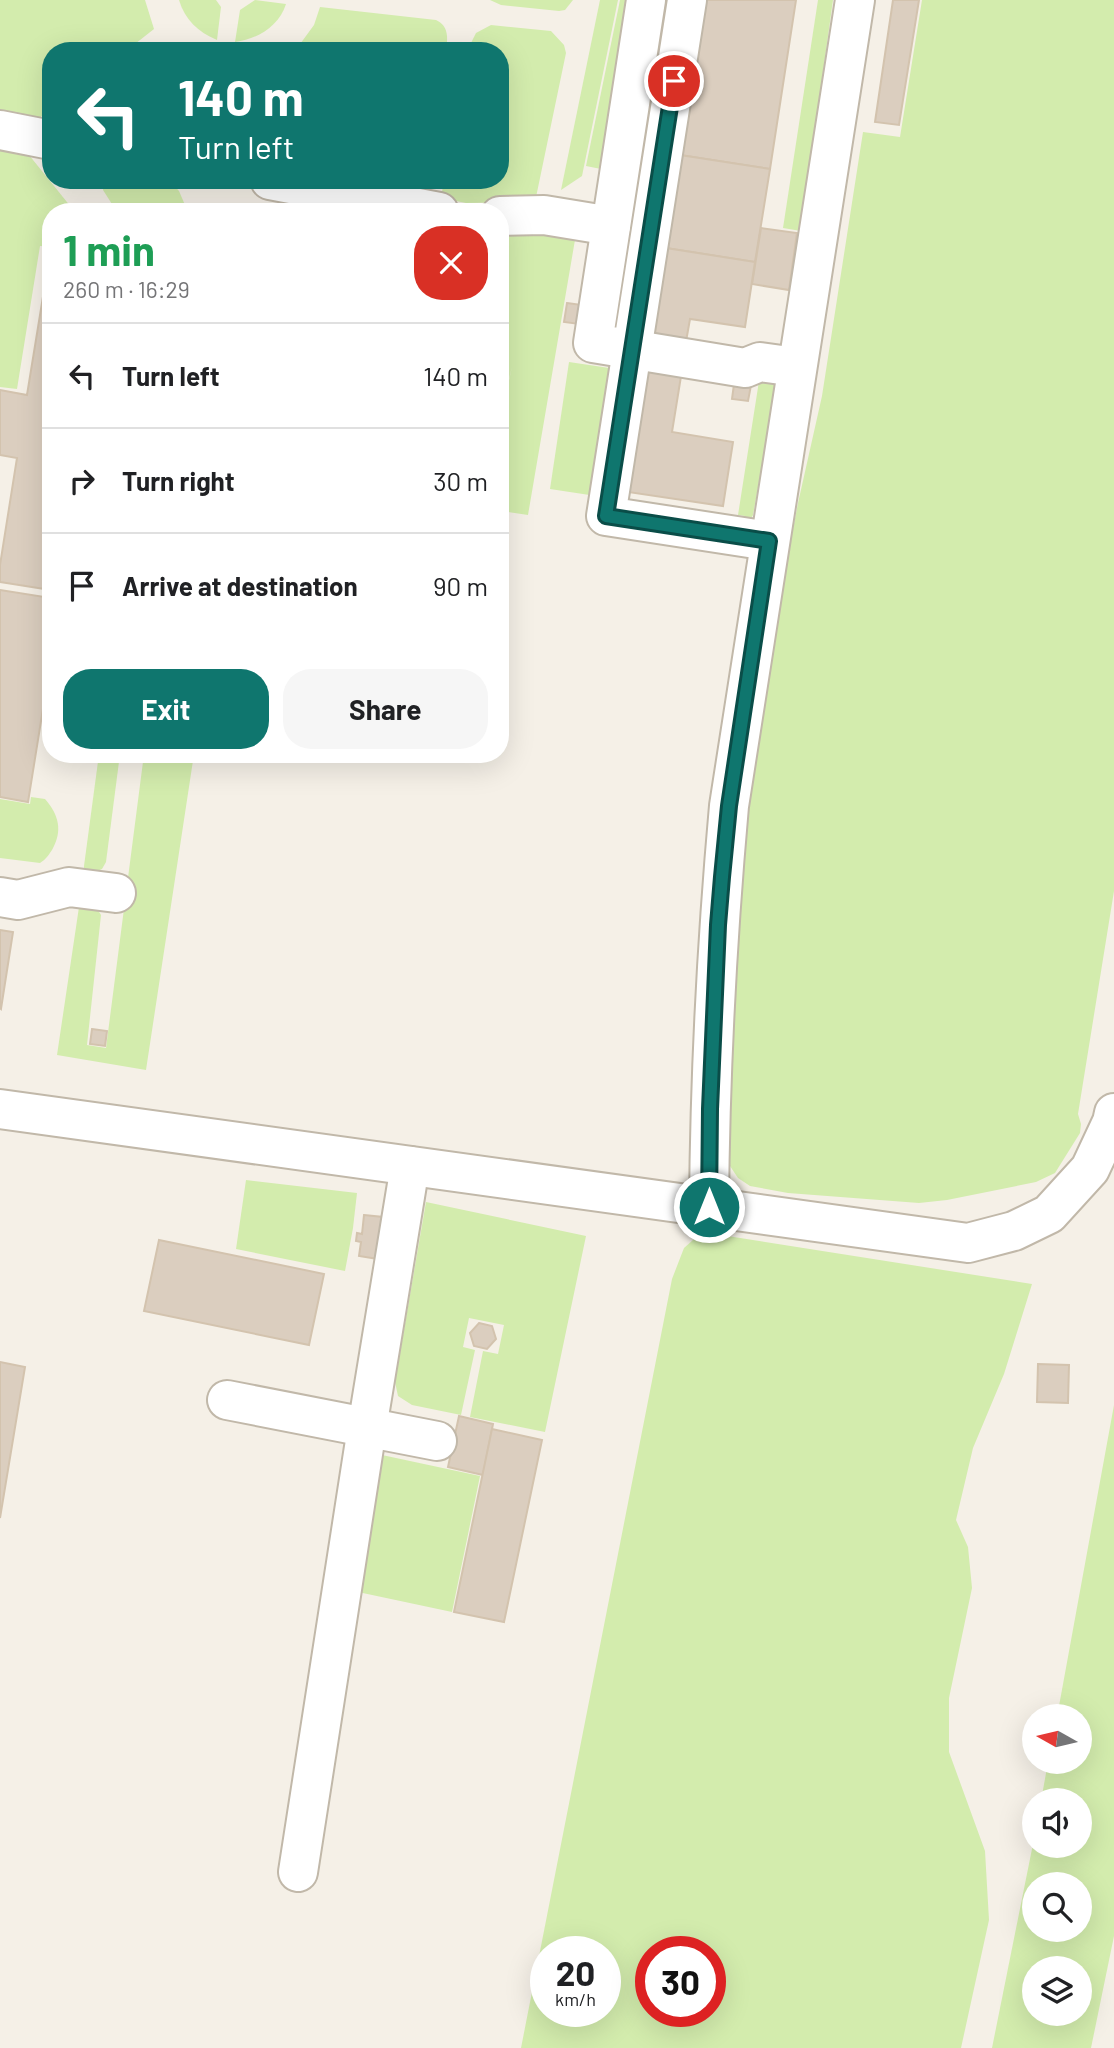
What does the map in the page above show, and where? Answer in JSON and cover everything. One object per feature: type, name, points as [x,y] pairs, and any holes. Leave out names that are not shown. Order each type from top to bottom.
[{"type":"street","points":[[646,0],[593,344],[746,368],[761,362],[796,367]]},
{"type":"street","points":[[687,0],[606,516],[769,541]]},
{"type":"street","points":[[709,1207],[710,1109],[729,806],[855,0]]},
{"type":"street","points":[[0,130],[42,138]]},
{"type":"street","points":[[318,189],[391,203]]},
{"type":"street","points":[[509,216],[544,215],[611,226]]},
{"type":"street","points":[[0,897],[18,900],[69,887],[116,893]]},
{"type":"street","points":[[0,1109],[968,1243],[1014,1231],[1049,1214],[1090,1170],[1114,1112]]},
{"type":"street","points":[[298,1872],[410,1166]]},
{"type":"street","points":[[226,1400],[437,1441]]},
{"type":"green space","points":[[0,0],[145,0],[154,29],[137,42],[42,42],[42,116],[33,123],[0,117]]},
{"type":"green space","points":[[179,0],[216,0],[221,7],[217,40],[193,24]]},
{"type":"green space","points":[[255,0],[286,4],[273,25],[252,38],[235,42],[240,10]]},
{"type":"green space","points":[[490,0],[573,0],[565,10],[559,11],[501,5]]},
{"type":"green space","points":[[600,0],[618,0],[582,176],[561,190]]},
{"type":"green space","points":[[620,0],[628,0],[601,169],[586,166]]},
{"type":"green space","points":[[818,0],[833,0],[801,231],[783,228]]},
{"type":"green space","points":[[922,0],[1114,0],[1114,891],[1078,1114],[1080,1133],[1055,1173],[1036,1182],[919,1203],[788,1193],[750,1186],[738,1178],[730,1166],[726,1148],[736,916],[760,702],[798,503],[822,396],[863,132],[900,137]]},
{"type":"green space","points":[[320,7],[436,20],[445,29],[447,42],[302,42],[314,25]]},
{"type":"green space","points":[[491,25],[551,31],[564,45],[566,53],[535,202],[466,203],[441,198],[442,189],[509,189],[509,42],[472,42],[476,33]]},
{"type":"green space","points":[[0,146],[29,155],[42,171],[42,189],[56,189],[68,203],[42,203],[42,246],[17,389],[0,387]]},
{"type":"green space","points":[[177,189],[184,203],[111,203],[103,190]]},
{"type":"green space","points":[[509,225],[576,234],[528,515],[509,512],[509,380],[512,367],[509,379]]},
{"type":"green space","points":[[569,362],[616,369],[596,496],[550,489]]},
{"type":"green space","points":[[778,377],[753,515],[749,522],[744,521],[745,516],[738,515],[759,381]]},
{"type":"green space","points":[[98,763],[119,763],[106,862],[102,869],[90,874],[84,870]]},
{"type":"green space","points":[[143,763],[193,763],[146,1070],[57,1055],[79,907],[96,907],[101,915],[87,1045],[106,1048]]},
{"type":"green space","points":[[31,797],[45,799],[54,811],[58,836],[52,850],[40,863],[0,858],[0,799],[30,804]]},
{"type":"green space","points":[[246,1180],[357,1193],[345,1271],[236,1249]]},
{"type":"green space","points":[[426,1202],[586,1236],[545,1432],[470,1417],[483,1351],[498,1354],[504,1325],[469,1318],[463,1347],[475,1350],[461,1415],[412,1405],[398,1396],[395,1382]]},
{"type":"green space","points":[[702,1232],[1032,1284],[1004,1374],[973,1448],[956,1520],[968,1547],[972,1588],[949,1698],[949,1752],[985,1851],[989,1920],[961,2048],[521,2048],[530,2002],[530,2027],[621,2027],[621,1936],[543,1936],[672,1279],[684,1248]]},
{"type":"green space","points":[[1114,1405],[1114,1936],[1091,2048],[992,2048],[1022,1899],[1022,1942],[1092,1942],[1092,1872],[1027,1872],[1030,1858],[1092,1858],[1092,1788],[1043,1788],[1046,1774],[1092,1774],[1092,1704],[1059,1704]]},
{"type":"green space","points":[[382,1455],[480,1476],[452,1612],[358,1592]]},
{"type":"building","points":[[704,0],[796,0],[770,169],[680,155]]},
{"type":"building","points":[[893,0],[919,0],[899,125],[875,122]]},
{"type":"building","points":[[680,155],[770,169],[755,262],[666,248]]},
{"type":"building","points":[[761,228],[797,233],[789,290],[752,284]]},
{"type":"building","points":[[666,248],[755,262],[745,327],[690,319],[685,347],[651,342]]},
{"type":"building","points":[[42,303],[42,589],[0,582],[0,565],[17,458],[0,455],[0,390],[27,395]]},
{"type":"building","points":[[567,303],[582,305],[579,324],[564,322]]},
{"type":"building","points":[[647,365],[682,370],[672,432],[733,442],[723,506],[628,492]]},
{"type":"building","points":[[735,377],[752,380],[748,401],[732,399]]},
{"type":"building","points":[[0,590],[42,597],[42,715],[28,802],[0,797]]},
{"type":"building","points":[[0,930],[13,932],[1,1009],[0,1008]]},
{"type":"building","points":[[92,1029],[107,1031],[105,1046],[90,1044]]},
{"type":"building","points":[[364,1215],[383,1217],[378,1259],[359,1256],[361,1242],[356,1241],[357,1233],[362,1234]]},
{"type":"building","points":[[159,1240],[324,1274],[309,1345],[144,1311]]},
{"type":"building","points":[[479,1323],[492,1326],[496,1339],[487,1349],[474,1346],[470,1333]]},
{"type":"building","points":[[0,1362],[25,1367],[0,1518]]},
{"type":"building","points":[[1038,1364],[1069,1365],[1068,1403],[1037,1402]]},
{"type":"building","points":[[459,1416],[493,1424],[483,1475],[448,1467]]},
{"type":"building","points":[[492,1429],[542,1440],[504,1622],[454,1612]]},
{"type":"route","points":[[674,81],[606,516],[769,541],[729,806],[722,877],[710,1109],[709,1207]]}]
